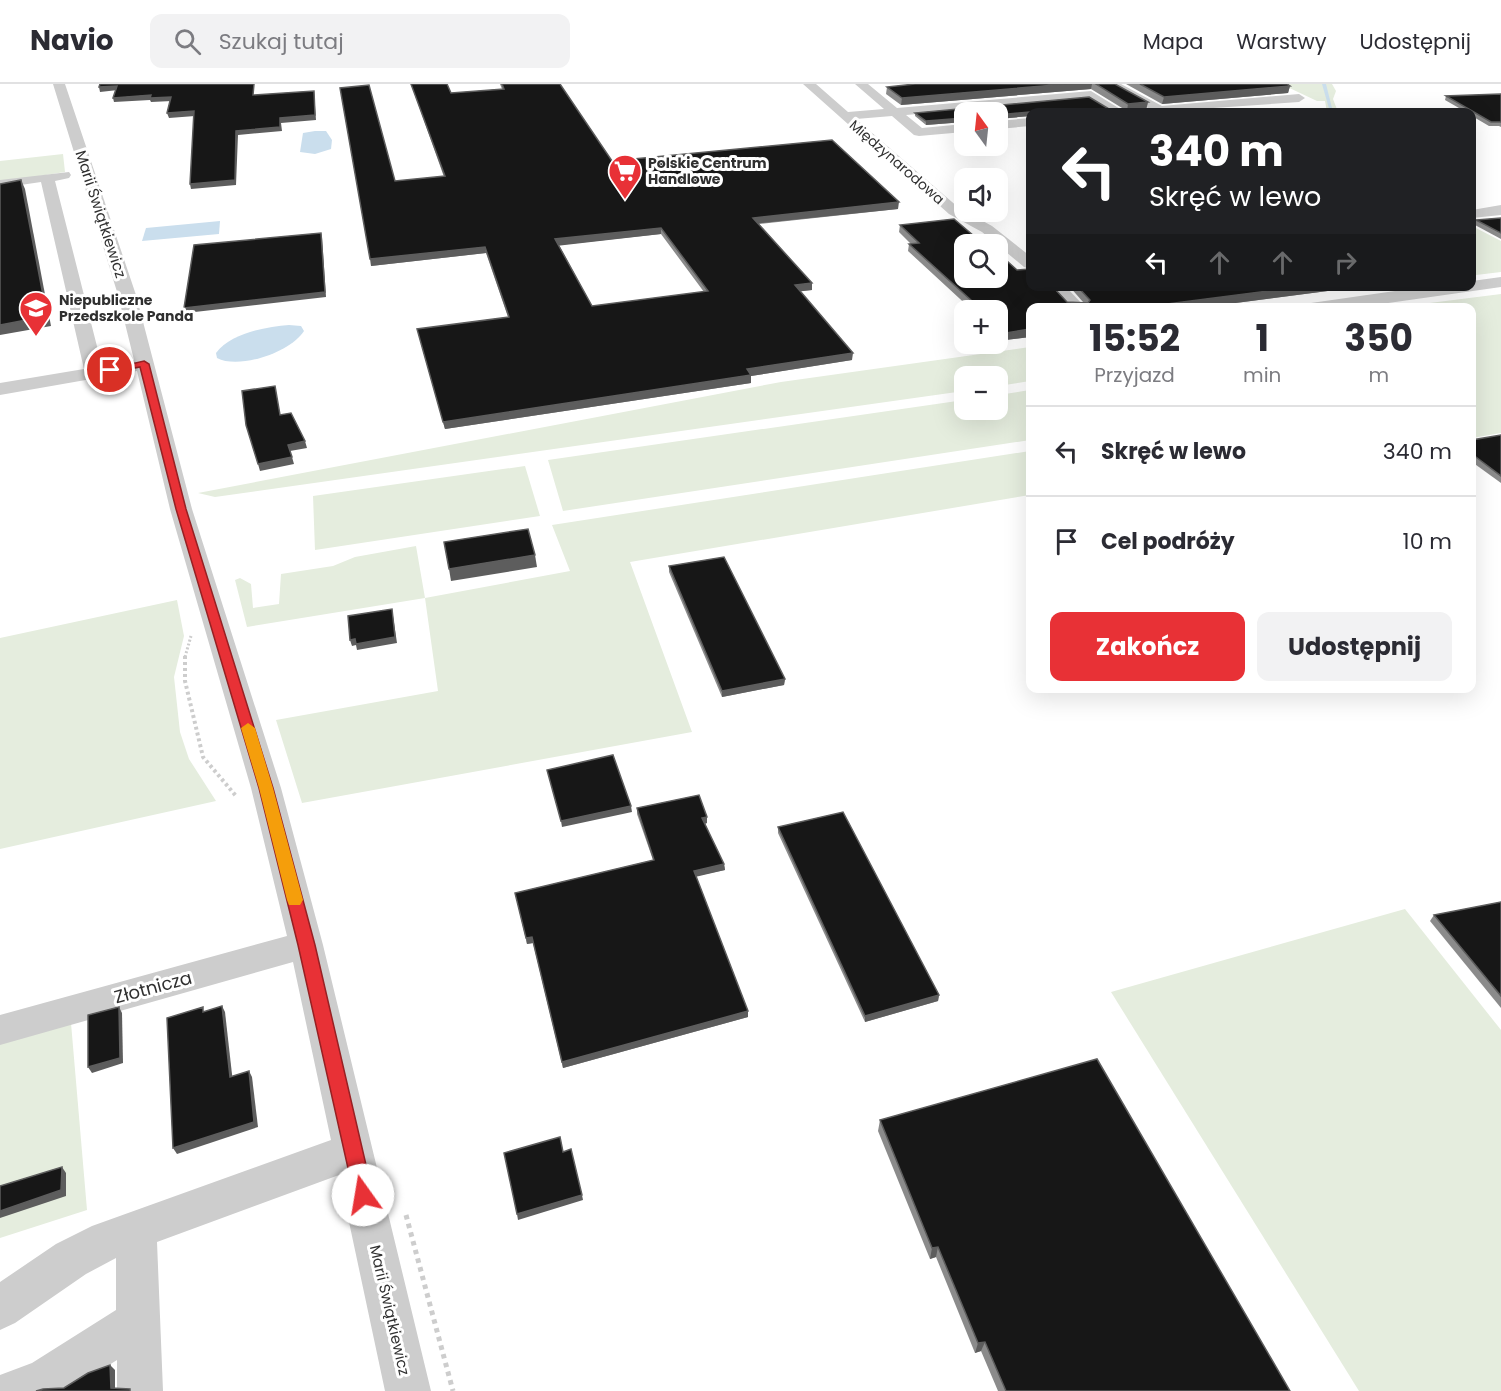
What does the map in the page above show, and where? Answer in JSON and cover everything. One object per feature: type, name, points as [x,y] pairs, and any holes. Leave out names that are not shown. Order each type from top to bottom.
[{"type":"street","name":"Marii Świątkiewicz","points":[[59,84],[127,296],[181,509],[266,788],[306,945],[408,1391]]},
{"type":"street","name":"Międzynarodowa","points":[[809,84],[954,211],[987,229],[1026,261]]},
{"type":"street","points":[[1072,84],[1112,108]]},
{"type":"street","points":[[1112,84],[1156,108]]},
{"type":"street","points":[[864,86],[889,87]]},
{"type":"street","points":[[864,86],[919,132],[954,129]]},
{"type":"street","points":[[846,116],[1091,95]]},
{"type":"street","points":[[1183,108],[1299,98]]},
{"type":"street","points":[[1008,124],[1026,122]]},
{"type":"street","points":[[0,184],[87,172]]},
{"type":"street","points":[[47,177],[94,372]]},
{"type":"street","points":[[1476,213],[1501,210]]},
{"type":"street","points":[[1476,285],[1501,282]]},
{"type":"street","points":[[1059,291],[1073,303]]},
{"type":"street","points":[[1347,303],[1435,291]]},
{"type":"street","points":[[0,389],[144,364]]},
{"type":"street","name":"Złotnicza","points":[[0,1030],[306,945]]},
{"type":"street","points":[[0,1308],[71,1259],[107,1240],[353,1151]]},
{"type":"street","points":[[136,1230],[140,1391]]},
{"type":"street","points":[[16,1391],[45,1380],[138,1321]]},
{"type":"green space","points":[[1281,84],[1332,84],[1336,91],[1333,99],[1336,108],[1326,108],[1325,101],[1317,101]]},
{"type":"green space","points":[[63,154],[65,172],[0,182],[0,161]]},
{"type":"green space","points":[[1476,228],[1501,241],[1501,272],[1476,275]]},
{"type":"green space","points":[[1501,294],[1501,433],[1476,437],[1476,303],[1430,303]]},
{"type":"green space","points":[[1026,348],[1026,382],[1008,384],[1008,366],[954,366],[954,392],[215,497],[198,493],[781,382],[980,354],[1008,354],[1008,350]]},
{"type":"green space","points":[[1026,391],[1026,441],[563,511],[548,460],[954,401],[954,420],[1008,420],[1008,393]]},
{"type":"green space","points":[[1026,452],[1026,496],[630,562],[692,732],[302,803],[276,720],[438,691],[425,598],[570,571],[552,525]]},
{"type":"green space","points":[[525,466],[540,516],[315,550],[313,496]]},
{"type":"green space","points":[[416,546],[425,598],[247,627],[235,580],[240,578],[251,584],[253,608],[279,604],[281,574],[333,566],[355,557]]},
{"type":"green space","points":[[177,600],[184,636],[174,677],[180,732],[189,759],[216,801],[0,849],[0,638]]},
{"type":"green space","points":[[1405,909],[1501,1030],[1501,1391],[1359,1391],[1111,992]]},
{"type":"green space","points":[[71,1023],[87,1210],[0,1238],[0,1043]]},
{"type":"water","points":[[326,131],[332,140],[331,149],[315,154],[300,152],[303,133]]},
{"type":"water","points":[[220,221],[219,234],[142,241],[146,228]]},
{"type":"water","points":[[289,325],[301,326],[304,331],[288,346],[277,352],[238,362],[217,358],[216,353],[230,340],[259,329]]},
{"type":"building","points":[[100,84],[254,84],[253,95],[314,91],[315,115],[280,118],[280,127],[236,131],[235,180],[190,184],[194,111],[167,113],[171,97],[150,98],[151,95],[113,98],[117,86],[99,87]]},
{"type":"building","points":[[411,84],[447,84],[451,93],[504,89],[502,84],[560,84],[612,161],[832,140],[899,202],[753,218],[812,283],[795,285],[853,353],[747,369],[751,375],[443,422],[417,329],[509,317],[485,247],[370,259],[340,88],[369,85],[395,181],[445,176]],"holes":[[[661,228],[708,291],[592,306],[555,239]]]},
{"type":"building","points":[[915,84],[1067,84],[902,98],[887,87]]},
{"type":"building","points":[[1096,84],[1115,84],[1148,102],[1128,104]]},
{"type":"building","points":[[1140,84],[1287,84],[1290,86],[1164,97]]},
{"type":"building","points":[[1501,94],[1501,122],[1491,122],[1476,113],[1476,108],[1467,108],[1446,96]]},
{"type":"building","points":[[1089,97],[1107,108],[1026,108],[1026,112],[1008,114],[1008,104]]},
{"type":"building","points":[[954,109],[954,119],[926,121],[915,113]]},
{"type":"building","points":[[21,180],[47,316],[0,325],[0,184]]},
{"type":"building","points":[[1501,218],[1501,233],[1476,220]]},
{"type":"building","points":[[954,219],[954,222],[958,222],[972,234],[954,234],[954,285],[909,244],[919,243],[900,225]]},
{"type":"building","points":[[321,233],[325,292],[184,308],[194,245]]},
{"type":"building","points":[[1008,262],[1017,270],[1026,269],[1026,291],[1057,291],[1067,302],[1088,303],[1026,303],[1026,330],[1008,333],[1008,300],[971,300],[958,288],[1008,288]]},
{"type":"building","points":[[1082,291],[1269,291],[1175,303],[1088,303],[1090,300]]},
{"type":"building","points":[[275,386],[280,415],[291,413],[305,441],[288,445],[292,457],[258,464],[246,425],[242,391]]},
{"type":"building","points":[[1501,435],[1501,476],[1476,457],[1476,439]]},
{"type":"building","points":[[528,529],[535,555],[449,569],[444,542]]},
{"type":"building","points":[[724,557],[785,679],[722,691],[669,566]]},
{"type":"building","points":[[392,609],[395,637],[356,644],[355,639],[350,640],[348,616]]},
{"type":"building","points":[[613,755],[631,806],[561,821],[547,770]]},
{"type":"building","points":[[699,795],[707,817],[702,818],[724,864],[694,871],[748,1011],[562,1062],[532,937],[526,938],[515,893],[654,860],[637,808]]},
{"type":"building","points":[[843,812],[939,995],[865,1016],[778,827]]},
{"type":"building","points":[[1501,902],[1501,996],[1434,915]]},
{"type":"building","points":[[222,1006],[230,1077],[249,1071],[254,1122],[173,1148],[167,1018],[203,1007],[203,1012]]},
{"type":"building","points":[[119,1007],[120,1058],[88,1067],[88,1015]]},
{"type":"building","points":[[1097,1059],[1290,1391],[1006,1391],[985,1342],[978,1343],[938,1247],[932,1248],[880,1120]]},
{"type":"building","points":[[560,1137],[563,1152],[571,1149],[582,1195],[517,1214],[504,1153]]},
{"type":"building","points":[[62,1167],[61,1190],[0,1211],[0,1186]]},
{"type":"building","points":[[110,1365],[111,1388],[130,1389],[130,1391],[36,1391],[64,1388],[88,1373]]},
{"type":"waterway","points":[[1324,84],[1331,108]]},
{"type":"slow traffic","points":[[248,728],[295,900]]},
{"type":"place","name":"Polskie Centrum Handlowe","points":[[625,200]]},
{"type":"place","name":"Niepubliczne Przedszkole Panda","points":[[36,337]]},
{"type":"route","points":[[110,370],[144,364],[181,509],[266,788],[306,945],[363,1195]]}]
